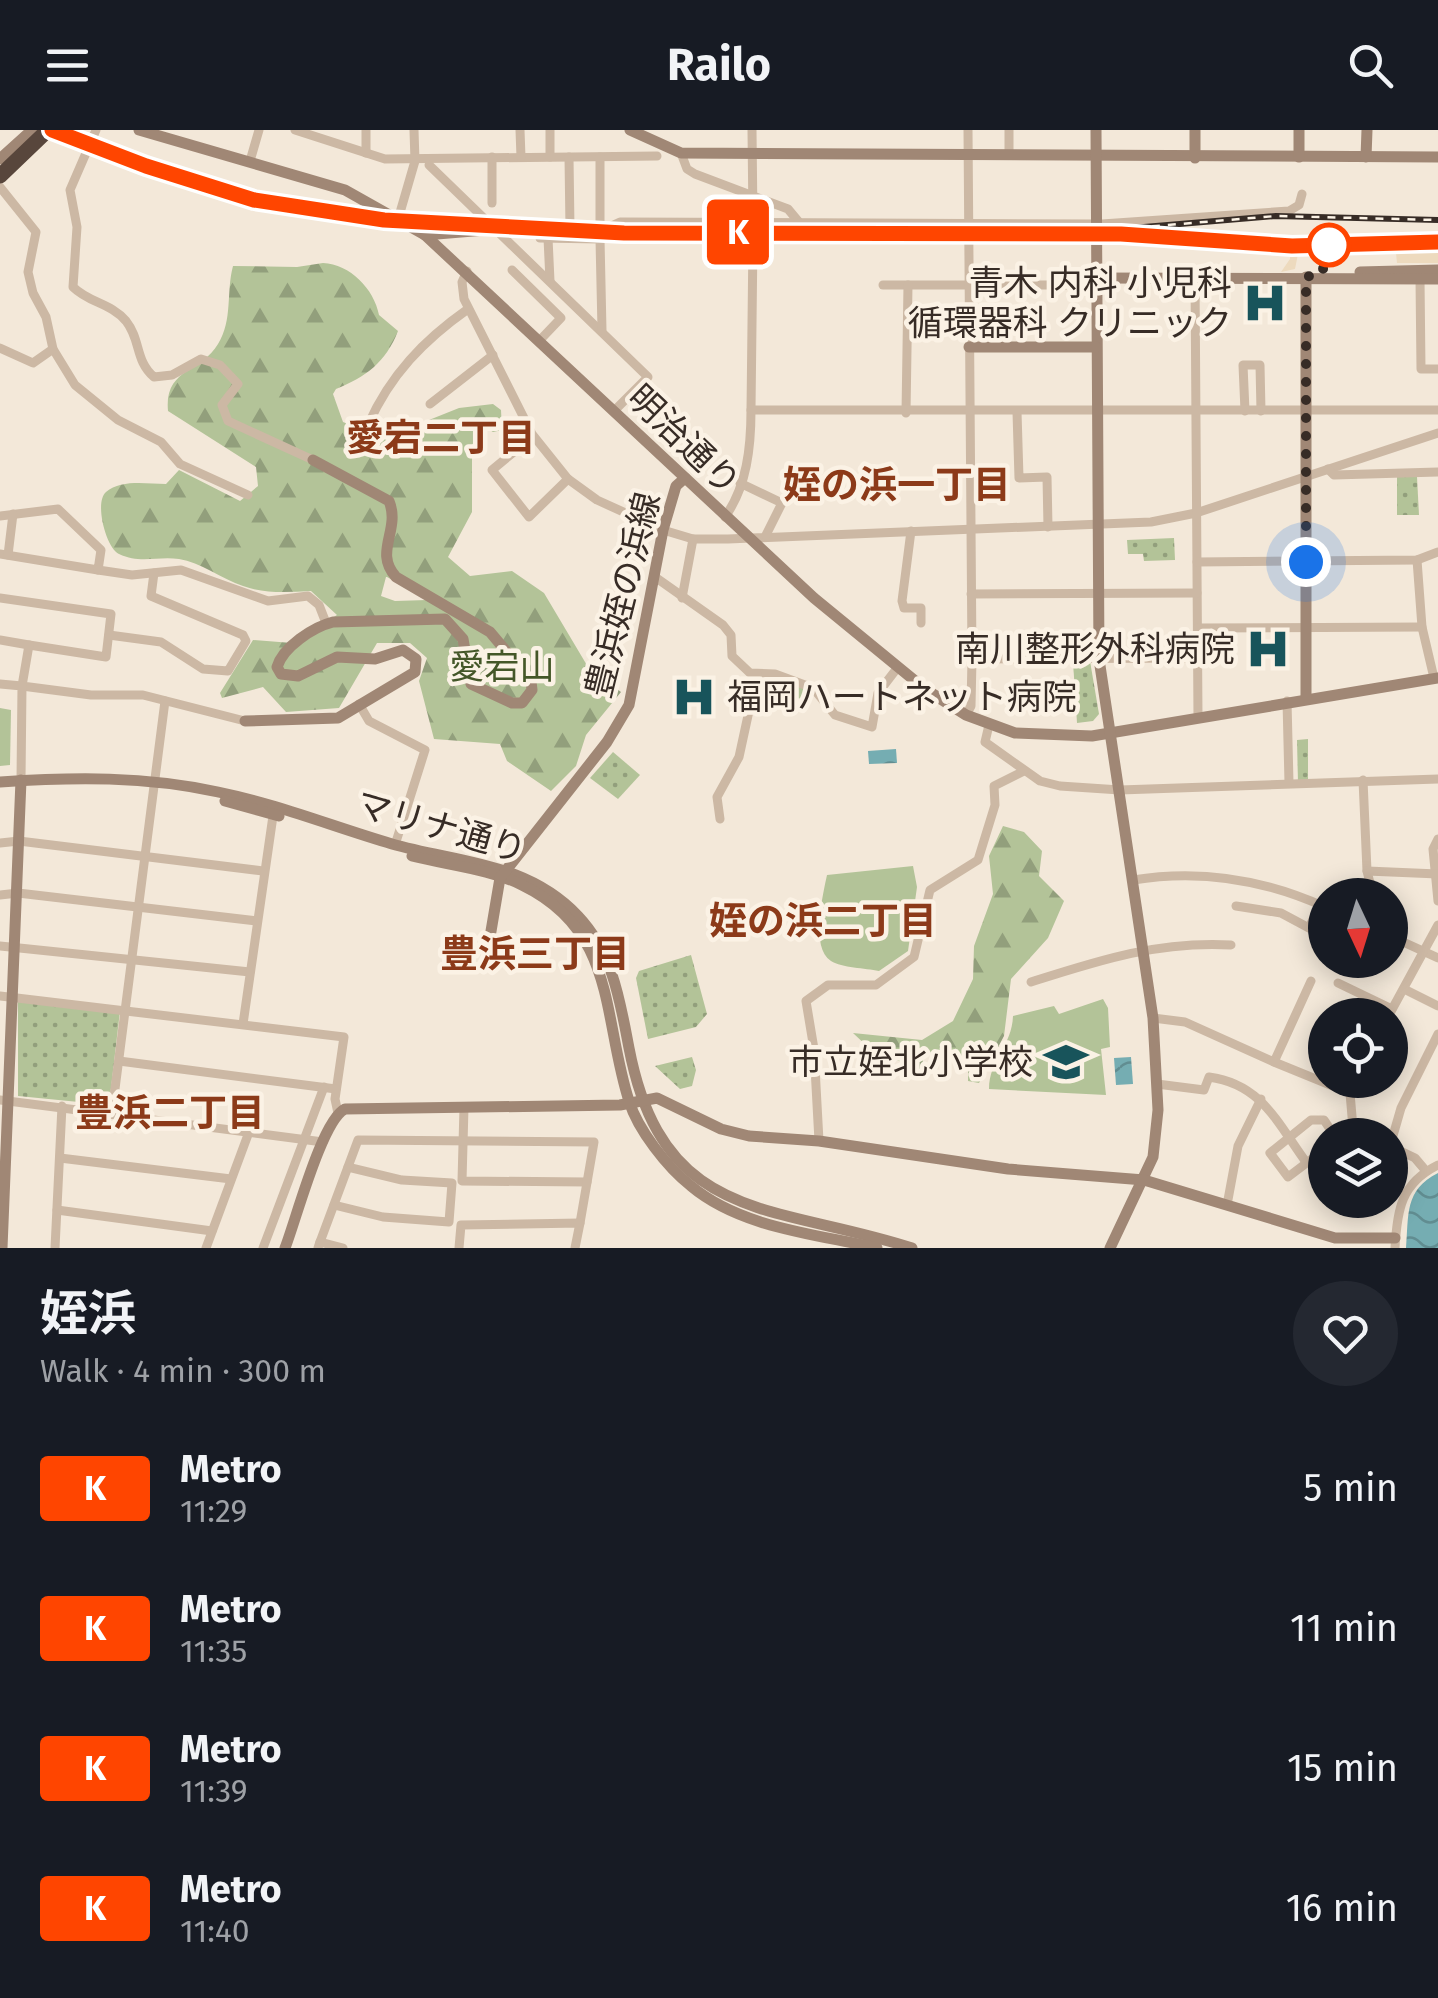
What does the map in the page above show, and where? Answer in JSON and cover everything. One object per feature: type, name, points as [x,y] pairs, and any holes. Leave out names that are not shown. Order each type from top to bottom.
[{"type":"highway","points":[[0,160],[33,130]]},
{"type":"highway","points":[[0,176],[52,130]]},
{"type":"street","points":[[52,130],[0,186],[36,232],[28,272],[53,349],[76,385],[118,420],[161,442],[180,464],[248,495]]},
{"type":"street","points":[[0,684],[91,695],[143,695],[245,721],[338,718],[415,672],[416,659],[403,650],[375,659],[337,656],[298,676],[281,674],[281,656],[326,624],[445,619],[464,640],[471,684],[512,703],[522,703],[532,690],[532,680],[490,632],[396,577],[386,566],[394,512],[389,501],[228,421],[222,405],[238,384],[220,366],[200,359],[172,374],[154,377],[140,366],[130,326],[114,308],[83,297],[73,286],[76,227],[70,190],[96,130]]},
{"type":"street","name":"明治通り","points":[[138,130],[176,136],[345,190],[398,216],[467,271],[745,536],[898,666],[966,715],[989,725],[1044,737],[1111,733],[1436,678]]},
{"type":"street","points":[[250,160],[259,130]]},
{"type":"street","points":[[295,130],[385,159],[658,156]]},
{"type":"street","points":[[337,130],[337,144]]},
{"type":"street","points":[[366,130],[366,153]]},
{"type":"street","points":[[398,216],[415,158],[414,130]]},
{"type":"street","points":[[520,130],[521,156]]},
{"type":"street","points":[[550,130],[550,157]]},
{"type":"street","points":[[630,130],[681,154],[1438,157]]},
{"type":"street","points":[[752,130],[753,221]]},
{"type":"street","points":[[966,715],[971,706],[972,658],[968,130]]},
{"type":"street","points":[[1008,130],[1009,154]]},
{"type":"street","points":[[1096,130],[1099,659],[1153,1018],[1158,1084],[1156,1144],[1144,1180],[1110,1248]]},
{"type":"street","points":[[1195,130],[1195,158]]},
{"type":"street","points":[[1299,130],[1299,157]]},
{"type":"street","points":[[1366,157],[1367,130]]},
{"type":"street","points":[[681,154],[695,174],[788,209],[798,221]]},
{"type":"street","points":[[600,156],[602,230]]},
{"type":"street","points":[[492,157],[492,203]]},
{"type":"street","points":[[569,157],[570,229]]},
{"type":"street","points":[[430,165],[648,377],[614,412]]},
{"type":"street","points":[[602,230],[620,222],[1096,224],[1290,211],[1299,205],[1302,194]]},
{"type":"street","points":[[425,235],[497,229],[600,239],[602,330]]},
{"type":"street","points":[[543,234],[570,229],[602,230],[623,239],[1096,239]]},
{"type":"street","points":[[543,234],[550,282]]},
{"type":"street","points":[[725,516],[752,444],[753,238]]},
{"type":"street","points":[[512,270],[561,318],[540,340]]},
{"type":"street","points":[[1306,277],[1438,270]]},
{"type":"street","points":[[467,271],[462,288],[468,308],[532,434],[568,479],[597,500],[693,539],[1098,526],[1196,512],[1438,433]]},
{"type":"street","points":[[1306,277],[1306,698]]},
{"type":"street","points":[[1195,278],[1198,717]]},
{"type":"street","points":[[883,286],[1195,278],[1438,280]]},
{"type":"street","points":[[1420,279],[1421,369],[1438,369]]},
{"type":"street","points":[[906,412],[908,286]]},
{"type":"street","points":[[368,425],[384,390],[428,337],[468,308]]},
{"type":"street","points":[[969,347],[1096,347]]},
{"type":"street","points":[[0,348],[33,363],[53,349]]},
{"type":"street","points":[[430,404],[494,355]]},
{"type":"street","points":[[1245,411],[1244,365],[1260,365],[1261,411]]},
{"type":"street","points":[[751,410],[1438,410]]},
{"type":"street","points":[[1018,412],[1019,478],[1047,478],[1048,527]]},
{"type":"street","points":[[514,452],[492,470],[529,517],[568,479]]},
{"type":"street","points":[[1328,470],[1334,475],[1438,472]]},
{"type":"street","name":"豊浜姪の浜線","points":[[503,873],[607,742],[629,705],[663,530],[676,486],[685,478]]},
{"type":"street","points":[[740,483],[782,503],[766,535]]},
{"type":"street","points":[[0,516],[58,509],[101,550],[98,570]]},
{"type":"street","points":[[13,514],[4,555],[98,570],[154,574],[181,570],[268,601],[308,596],[319,606],[326,624]]},
{"type":"street","points":[[912,531],[902,601],[904,608],[921,608],[921,623]]},
{"type":"street","points":[[682,598],[693,539]]},
{"type":"street","points":[[1198,562],[1417,560],[1438,552]]},
{"type":"street","points":[[1417,560],[1422,627],[1436,678]]},
{"type":"street","points":[[108,635],[161,642],[203,669],[228,672],[246,641],[244,635],[151,596],[154,574]]},
{"type":"street","points":[[655,577],[723,625],[731,635],[732,656],[757,674],[775,674],[814,688],[843,720],[872,727],[878,694],[898,666]]},
{"type":"street","points":[[971,594],[1197,593]]},
{"type":"street","points":[[0,598],[111,614],[106,657],[0,640]]},
{"type":"street","points":[[1198,628],[1422,627]]},
{"type":"street","points":[[2,1248],[7,996],[16,944],[22,686],[29,645]]},
{"type":"street","points":[[972,658],[1197,658]]},
{"type":"street","points":[[720,819],[717,796],[739,757],[757,674]]},
{"type":"street","points":[[1287,701],[1288,783]]},
{"type":"street","points":[[112,1112],[165,702]]},
{"type":"street","points":[[360,704],[370,722],[425,750],[395,845]]},
{"type":"street","points":[[989,725],[984,742],[1040,781],[1060,786],[1120,790],[1438,779]]},
{"type":"street","points":[[819,1141],[814,1049],[806,1001],[828,984],[876,985],[914,957],[930,890],[978,860],[995,804],[994,786],[1024,771]]},
{"type":"street","name":"マリナ通り","points":[[0,785],[86,776],[153,784],[273,810],[503,873],[555,894],[580,918],[600,946],[619,996],[634,1105],[672,1167],[717,1204],[748,1218],[877,1248]]},
{"type":"street","points":[[1363,780],[1369,878]]},
{"type":"street","points":[[244,1024],[273,810]]},
{"type":"street","name":"マリナ通り","points":[[273,810],[391,851],[503,873]]},
{"type":"street","points":[[1438,839],[1433,849],[1438,901]]},
{"type":"street","points":[[0,844],[19,841],[263,870]]},
{"type":"street","points":[[1367,871],[1436,874]]},
{"type":"street","points":[[490,937],[503,873]]},
{"type":"street","points":[[1133,880],[1237,878],[1282,888],[1308,900]]},
{"type":"street","points":[[0,895],[18,893],[256,920]]},
{"type":"street","points":[[1236,906],[1281,913],[1308,927]]},
{"type":"street","points":[[1399,998],[1438,925]]},
{"type":"street","points":[[1031,982],[1079,964],[1143,948],[1187,943],[1231,945]]},
{"type":"street","points":[[0,946],[16,944],[250,972]]},
{"type":"street","points":[[1408,944],[1438,958]]},
{"type":"street","points":[[1274,1062],[1311,981]]},
{"type":"street","points":[[1338,983],[1365,998]]},
{"type":"street","points":[[1404,989],[1438,1006]]},
{"type":"street","points":[[7,996],[344,1037],[336,1089],[338,1113],[323,1142],[287,1248]]},
{"type":"street","points":[[1153,1018],[1185,1022],[1308,1076]]},
{"type":"street","points":[[1398,1118],[1438,1034]]},
{"type":"street","points":[[118,1061],[336,1089]]},
{"type":"street","points":[[1158,1084],[1204,1090],[1209,1077],[1226,1079],[1261,1099],[1277,1115],[1289,1139],[1306,1162],[1288,1177],[1270,1153],[1289,1139],[1308,1123]]},
{"type":"street","points":[[264,1248],[324,1087]]},
{"type":"street","points":[[287,1248],[342,1116],[373,1111],[634,1105],[657,1098],[721,1128],[748,1136],[819,1141],[1008,1169],[1144,1180],[1335,1238],[1395,1243],[1398,1201],[1426,1170],[1438,1165]]},
{"type":"street","points":[[1228,1205],[1238,1146],[1261,1099]]},
{"type":"street","points":[[5,1100],[323,1142]]},
{"type":"street","name":"マリナ通り","points":[[634,1105],[678,1160],[722,1195],[760,1211],[907,1247]]},
{"type":"street","points":[[55,1248],[62,1106]]},
{"type":"street","points":[[338,1113],[363,1108],[464,1110]]},
{"type":"street","points":[[464,1110],[462,1182],[587,1182]]},
{"type":"street","points":[[206,1248],[249,1132]]},
{"type":"street","points":[[342,1248],[319,1245],[358,1140],[594,1142],[575,1248]]},
{"type":"street","points":[[1408,1154],[1426,1170]]},
{"type":"street","points":[[60,1158],[231,1179]]},
{"type":"street","points":[[334,1204],[383,1217],[449,1222],[452,1183],[402,1180],[348,1167]]},
{"type":"street","points":[[57,1210],[212,1231]]},
{"type":"street","points":[[459,1248],[461,1225],[580,1223]]},
{"type":"green space","name":"愛宕山","points":[[333,264],[351,273],[372,296],[379,315],[398,331],[374,367],[336,389],[333,394],[343,422],[384,438],[459,408],[493,404],[501,410],[502,430],[493,432],[485,427],[472,445],[472,512],[448,557],[470,576],[512,571],[544,593],[588,667],[621,692],[586,735],[576,766],[551,791],[507,761],[500,744],[434,739],[419,681],[427,658],[410,643],[377,643],[339,708],[286,712],[263,687],[222,698],[220,693],[253,640],[292,643],[337,615],[311,591],[251,589],[187,561],[127,557],[110,543],[101,505],[106,492],[119,485],[166,484],[179,470],[240,501],[258,486],[256,467],[168,411],[168,397],[178,379],[211,353],[223,335],[233,266]],"holes":[[[386,577],[427,600],[395,601],[381,596]]]},
{"type":"green space","points":[[1397,477],[1417,477],[1419,515],[1397,515]]},
{"type":"green space","points":[[1174,538],[1175,560],[1144,561],[1143,554],[1128,554],[1127,540]]},
{"type":"green space","points":[[1090,661],[1099,714],[1093,721],[1077,723],[1073,662]]},
{"type":"green space","points":[[777,678],[812,690],[813,698],[779,699]]},
{"type":"green space","points":[[0,708],[11,710],[10,765],[0,766]]},
{"type":"green space","points":[[1308,739],[1308,783],[1298,783],[1297,740]]},
{"type":"green space","points":[[613,752],[640,775],[618,799],[590,778]]},
{"type":"green space","points":[[1003,826],[1024,832],[1042,851],[1039,876],[1064,901],[1048,938],[1011,979],[1004,1036],[979,1083],[968,1081],[968,1059],[923,1051],[923,1071],[870,1049],[853,1033],[922,1040],[953,1021],[973,979],[974,946],[993,894],[989,856]]},
{"type":"green space","points":[[913,866],[917,887],[908,951],[879,971],[831,961],[819,933],[827,875]]},
{"type":"green space","points":[[691,955],[707,1014],[696,1027],[648,1039],[636,978],[639,971]]},
{"type":"green space","points":[[1103,999],[1108,1008],[1110,1047],[1101,1049],[1106,1095],[989,1089],[1013,1016],[1054,1006],[1059,1014]]},
{"type":"green space","points":[[18,1001],[120,1011],[109,1105],[18,1096]]},
{"type":"green space","points":[[692,1057],[696,1070],[692,1086],[680,1089],[655,1066]]},
{"type":"shaded area","points":[[1438,243],[1438,263],[1397,263],[1396,253],[1298,254],[1295,269],[1281,272],[1290,259],[1290,249]]},
{"type":"water","points":[[896,749],[897,763],[869,764],[868,751]]},
{"type":"water","points":[[1131,1057],[1133,1084],[1116,1085],[1114,1058]]},
{"type":"water","points":[[1438,1173],[1438,1248],[1406,1248],[1410,1204],[1427,1180]]},
{"type":"railway","points":[[624,228],[1120,229],[1276,216],[1438,220]]},
{"type":"railway","points":[[1153,236],[1292,246],[1438,241]]},
{"type":"metro line","name":"K","points":[[52,130],[146,166],[254,200],[324,214],[384,220],[624,233],[1121,234],[1292,246],[1438,242]]},
{"type":"place","name":"青木 内科 小児科 循環器科 クリニック","points":[[1265,303]]},
{"type":"place","name":"南川整形外科病院","points":[[1268,649]]},
{"type":"place","name":"福岡ハートネット病院","points":[[694,697]]},
{"type":"place","name":"市立姪北小学校","points":[[1066,1062]]},
{"type":"district","name":"愛宕二丁目","points":[[441,438]]},
{"type":"district","name":"姪の浜一丁目","points":[[897,485]]},
{"type":"district","name":"姪の浜二丁目","points":[[823,921]]},
{"type":"district","name":"豊浜三丁目","points":[[535,954]]},
{"type":"district","name":"豊浜二丁目","points":[[170,1113]]},
{"type":"route","points":[[1306,562],[1306,277],[1322,273],[1329,245]]}]
